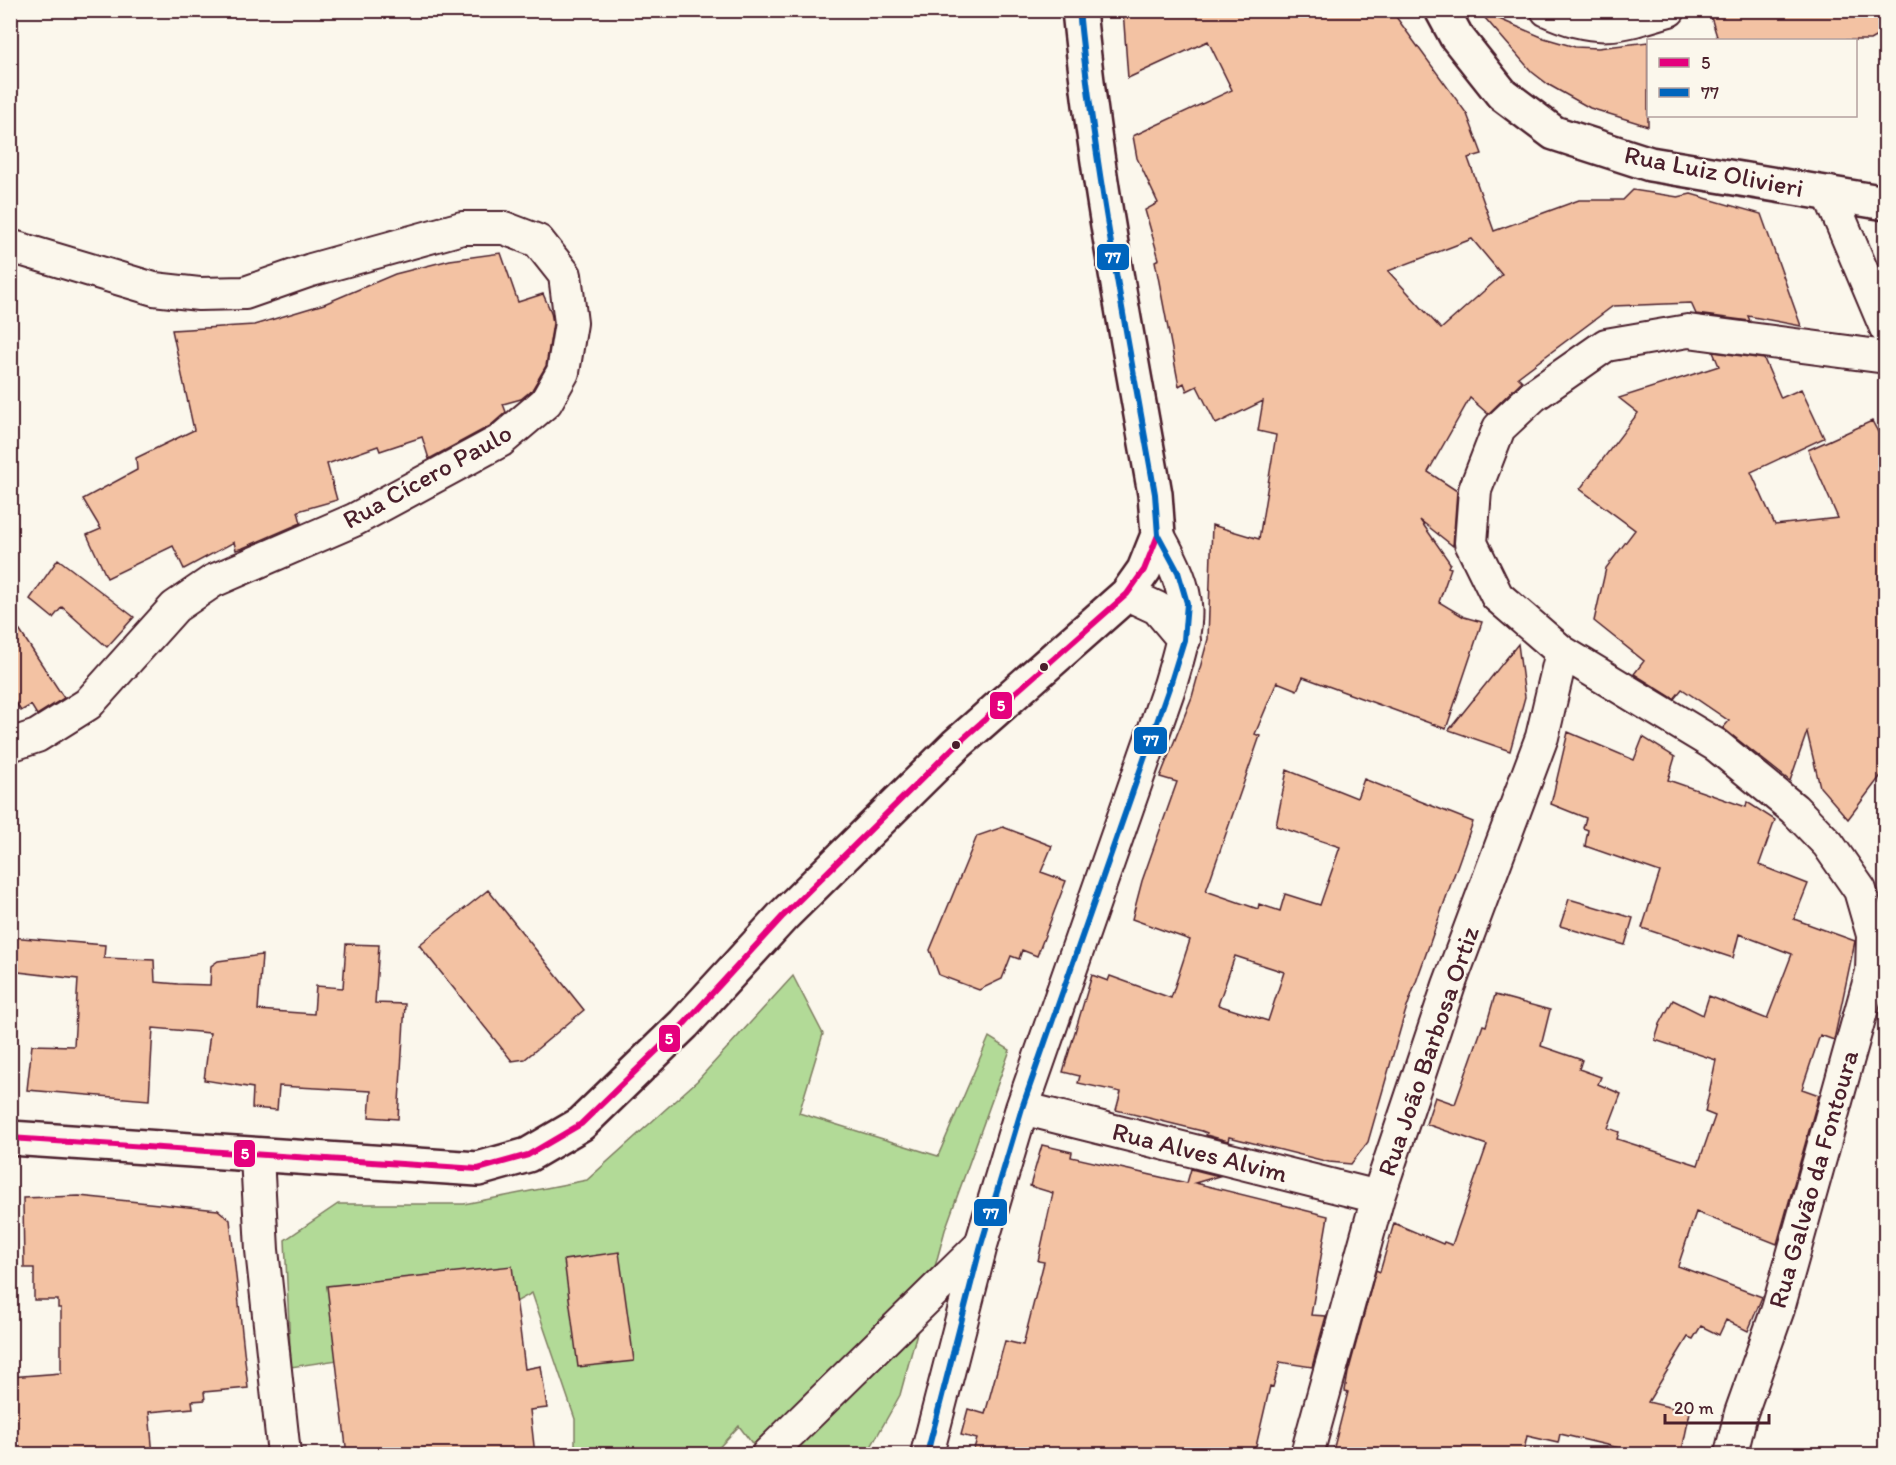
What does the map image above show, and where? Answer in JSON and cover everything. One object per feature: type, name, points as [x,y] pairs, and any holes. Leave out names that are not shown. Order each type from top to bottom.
[{"type":"main road","points":[[10,1138],[478,1169],[528,1155],[581,1124],[684,1024],[783,916],[956,745],[1127,594],[1144,570],[1158,535],[1155,494],[1106,216],[1086,82],[1079,10]]},
{"type":"main road","name":"Rua Luiz Olivieri","points":[[1442,10],[1456,36],[1502,94],[1554,133],[1650,164],[1886,203]]},
{"type":"street","points":[[1547,10],[1632,22],[1669,10]]},
{"type":"street","points":[[1829,193],[1886,328]]},
{"type":"street","name":"Rua Cícero Paulo","points":[[10,246],[154,289],[199,294],[245,293],[311,270],[462,228],[504,228],[538,241],[565,275],[571,323],[563,372],[546,402],[500,441],[354,520],[213,581],[176,608],[88,704],[37,736],[10,746]]},
{"type":"street","name":"Rua Galvão da Fontoura","points":[[1731,1455],[1741,1413],[1778,1309],[1872,972],[1873,935],[1878,923],[1860,890],[1828,844],[1794,809],[1716,745],[1562,652],[1497,596],[1472,543],[1475,490],[1499,428],[1533,396],[1606,345],[1688,332],[1886,357]]},
{"type":"street","points":[[927,1455],[981,1245],[1022,1108],[1184,640],[1187,603],[1178,572],[1158,535]]},
{"type":"street","points":[[1127,594],[1156,608],[1184,640]]},
{"type":"street","name":"Rua João Barbosa Ortiz","points":[[1307,1455],[1378,1197],[1449,985],[1542,737],[1562,652]]},
{"type":"street","name":"Rua Alves Alvim","points":[[1022,1108],[1378,1197]]},
{"type":"street","points":[[257,1156],[262,1250],[284,1455]]},
{"type":"street","points":[[768,1455],[981,1245]]},
{"type":"green space","points":[[793,976],[823,1034],[799,1113],[938,1156],[989,1037],[1010,1050],[945,1230],[900,1395],[867,1454],[760,1454],[739,1426],[713,1454],[575,1454],[575,1419],[532,1293],[438,1345],[291,1367],[285,1240],[338,1204],[464,1204],[587,1180],[697,1081]]},
{"type":"building","points":[[1123,10],[1391,10],[1467,114],[1482,154],[1468,158],[1494,231],[1579,200],[1623,200],[1633,190],[1678,197],[1691,194],[1761,214],[1801,326],[1748,316],[1750,321],[1696,314],[1691,303],[1613,306],[1518,377],[1522,381],[1488,414],[1470,398],[1428,472],[1457,491],[1453,546],[1420,520],[1450,563],[1448,567],[1451,568],[1439,602],[1464,617],[1482,622],[1446,729],[1303,677],[1297,690],[1277,682],[1255,734],[1260,736],[1206,891],[1258,909],[1259,904],[1280,911],[1285,894],[1320,905],[1340,847],[1276,826],[1287,770],[1357,798],[1364,779],[1473,822],[1405,1013],[1368,1142],[1351,1164],[1329,1162],[1229,1137],[1228,1141],[1206,1135],[1207,1133],[1202,1131],[1116,1110],[1121,1092],[1078,1083],[1080,1076],[1063,1072],[1092,975],[1108,981],[1110,976],[1171,998],[1190,940],[1132,919],[1142,881],[1177,782],[1160,777],[1192,697],[1208,639],[1212,525],[1259,539],[1276,435],[1258,431],[1263,401],[1216,424],[1197,386],[1187,391],[1184,383],[1179,386],[1155,261],[1159,259],[1145,210],[1158,203],[1137,158],[1133,136],[1232,90],[1208,41],[1128,78]],"holes":[[[1472,239],[1502,275],[1441,329],[1388,271]],[[1235,956],[1284,972],[1268,1021],[1218,1005]]]},
{"type":"building","points":[[1478,10],[1544,38],[1575,47],[1598,48],[1647,42],[1648,126],[1590,108],[1549,85],[1532,72]]},
{"type":"building","points":[[1724,10],[1886,10],[1886,31],[1870,40],[1718,39],[1711,17]]},
{"type":"building","points":[[501,253],[518,302],[543,294],[553,323],[546,366],[532,390],[521,399],[503,404],[506,412],[490,426],[429,459],[422,437],[380,451],[378,446],[327,464],[337,500],[298,511],[301,523],[236,550],[234,542],[184,569],[173,546],[107,578],[87,535],[101,529],[83,499],[137,470],[136,458],[194,430],[172,330],[254,325],[324,304],[395,274],[450,260]]},
{"type":"building","points":[[1713,352],[1764,359],[1781,398],[1801,389],[1824,438],[1751,472],[1775,525],[1838,518],[1808,450],[1872,421],[1886,447],[1886,769],[1848,819],[1820,787],[1807,732],[1790,781],[1723,728],[1729,721],[1682,689],[1674,699],[1634,674],[1644,661],[1594,621],[1606,568],[1635,530],[1580,489],[1638,413],[1619,398],[1719,366]]},
{"type":"building","points":[[58,559],[134,617],[107,647],[62,607],[53,618],[30,599]]},
{"type":"building","points":[[10,616],[64,698],[37,715],[31,705],[21,711],[10,694]]},
{"type":"building","points":[[1518,644],[1525,697],[1510,751],[1449,730]]},
{"type":"building","points":[[1568,732],[1634,760],[1643,737],[1675,757],[1668,780],[1746,807],[1747,802],[1775,820],[1759,865],[1808,884],[1794,919],[1855,941],[1834,1040],[1820,1035],[1802,1089],[1819,1095],[1777,1244],[1696,1212],[1678,1266],[1762,1297],[1748,1331],[1726,1320],[1719,1335],[1701,1326],[1693,1339],[1688,1337],[1648,1402],[1690,1412],[1681,1455],[1649,1455],[1560,1434],[1558,1443],[1527,1436],[1523,1455],[1332,1455],[1348,1392],[1345,1391],[1348,1373],[1376,1270],[1380,1272],[1394,1223],[1443,1244],[1444,1242],[1452,1245],[1487,1145],[1426,1124],[1435,1097],[1455,1104],[1483,1025],[1486,1026],[1495,995],[1550,1010],[1541,1046],[1582,1060],[1579,1069],[1601,1077],[1598,1084],[1621,1094],[1608,1128],[1619,1132],[1617,1139],[1698,1165],[1715,1116],[1705,1112],[1716,1060],[1655,1040],[1660,1024],[1673,1000],[1703,1015],[1709,996],[1767,1019],[1792,954],[1739,934],[1733,958],[1642,928],[1660,872],[1585,846],[1588,830],[1583,828],[1586,818],[1551,804]]},
{"type":"building","points":[[1003,827],[1052,846],[1041,872],[1066,881],[1037,956],[1022,950],[1019,959],[1011,956],[1002,979],[979,990],[939,975],[930,950],[977,836]]},
{"type":"building","points":[[488,890],[584,1010],[525,1059],[512,1061],[419,945]]},
{"type":"building","points":[[1569,899],[1633,918],[1625,945],[1560,926]]},
{"type":"building","points":[[10,937],[105,945],[104,958],[154,960],[155,982],[178,984],[210,985],[211,966],[218,961],[262,955],[258,1010],[314,1014],[316,986],[343,988],[346,944],[379,945],[375,1003],[405,1004],[398,1119],[369,1117],[371,1091],[279,1086],[277,1110],[252,1108],[253,1088],[204,1080],[210,1033],[153,1028],[149,1100],[27,1090],[32,1045],[74,1046],[78,979],[10,971]]},
{"type":"building","points":[[1042,1145],[1072,1152],[1071,1157],[1187,1183],[1191,1169],[1219,1176],[1195,1183],[1328,1216],[1311,1315],[1326,1316],[1312,1367],[1280,1362],[1273,1387],[1270,1386],[1254,1455],[1038,1455],[1015,1449],[1013,1455],[972,1455],[977,1439],[961,1435],[968,1409],[985,1414],[1005,1341],[1023,1345],[1044,1262],[1038,1261],[1053,1193],[1030,1186]]},
{"type":"building","points":[[79,1196],[218,1210],[230,1220],[248,1388],[204,1392],[205,1400],[192,1401],[193,1408],[149,1412],[153,1455],[10,1455],[10,1377],[61,1373],[61,1308],[58,1308],[58,1300],[34,1300],[34,1268],[24,1268],[23,1198]]},
{"type":"building","points":[[619,1252],[634,1361],[578,1367],[564,1260]]},
{"type":"building","points":[[512,1266],[525,1369],[541,1366],[547,1408],[530,1410],[535,1455],[347,1455],[327,1286]]},
{"type":"transit line","name":"77","points":[[927,1454],[981,1245],[1022,1108],[1184,640],[1187,603],[1178,572],[1158,535],[1155,494],[1103,192],[1079,10]]},
{"type":"transit line","name":"5","points":[[10,1138],[478,1169],[528,1155],[581,1124],[684,1024],[783,916],[956,745],[1127,594],[1144,570],[1158,535]]}]
